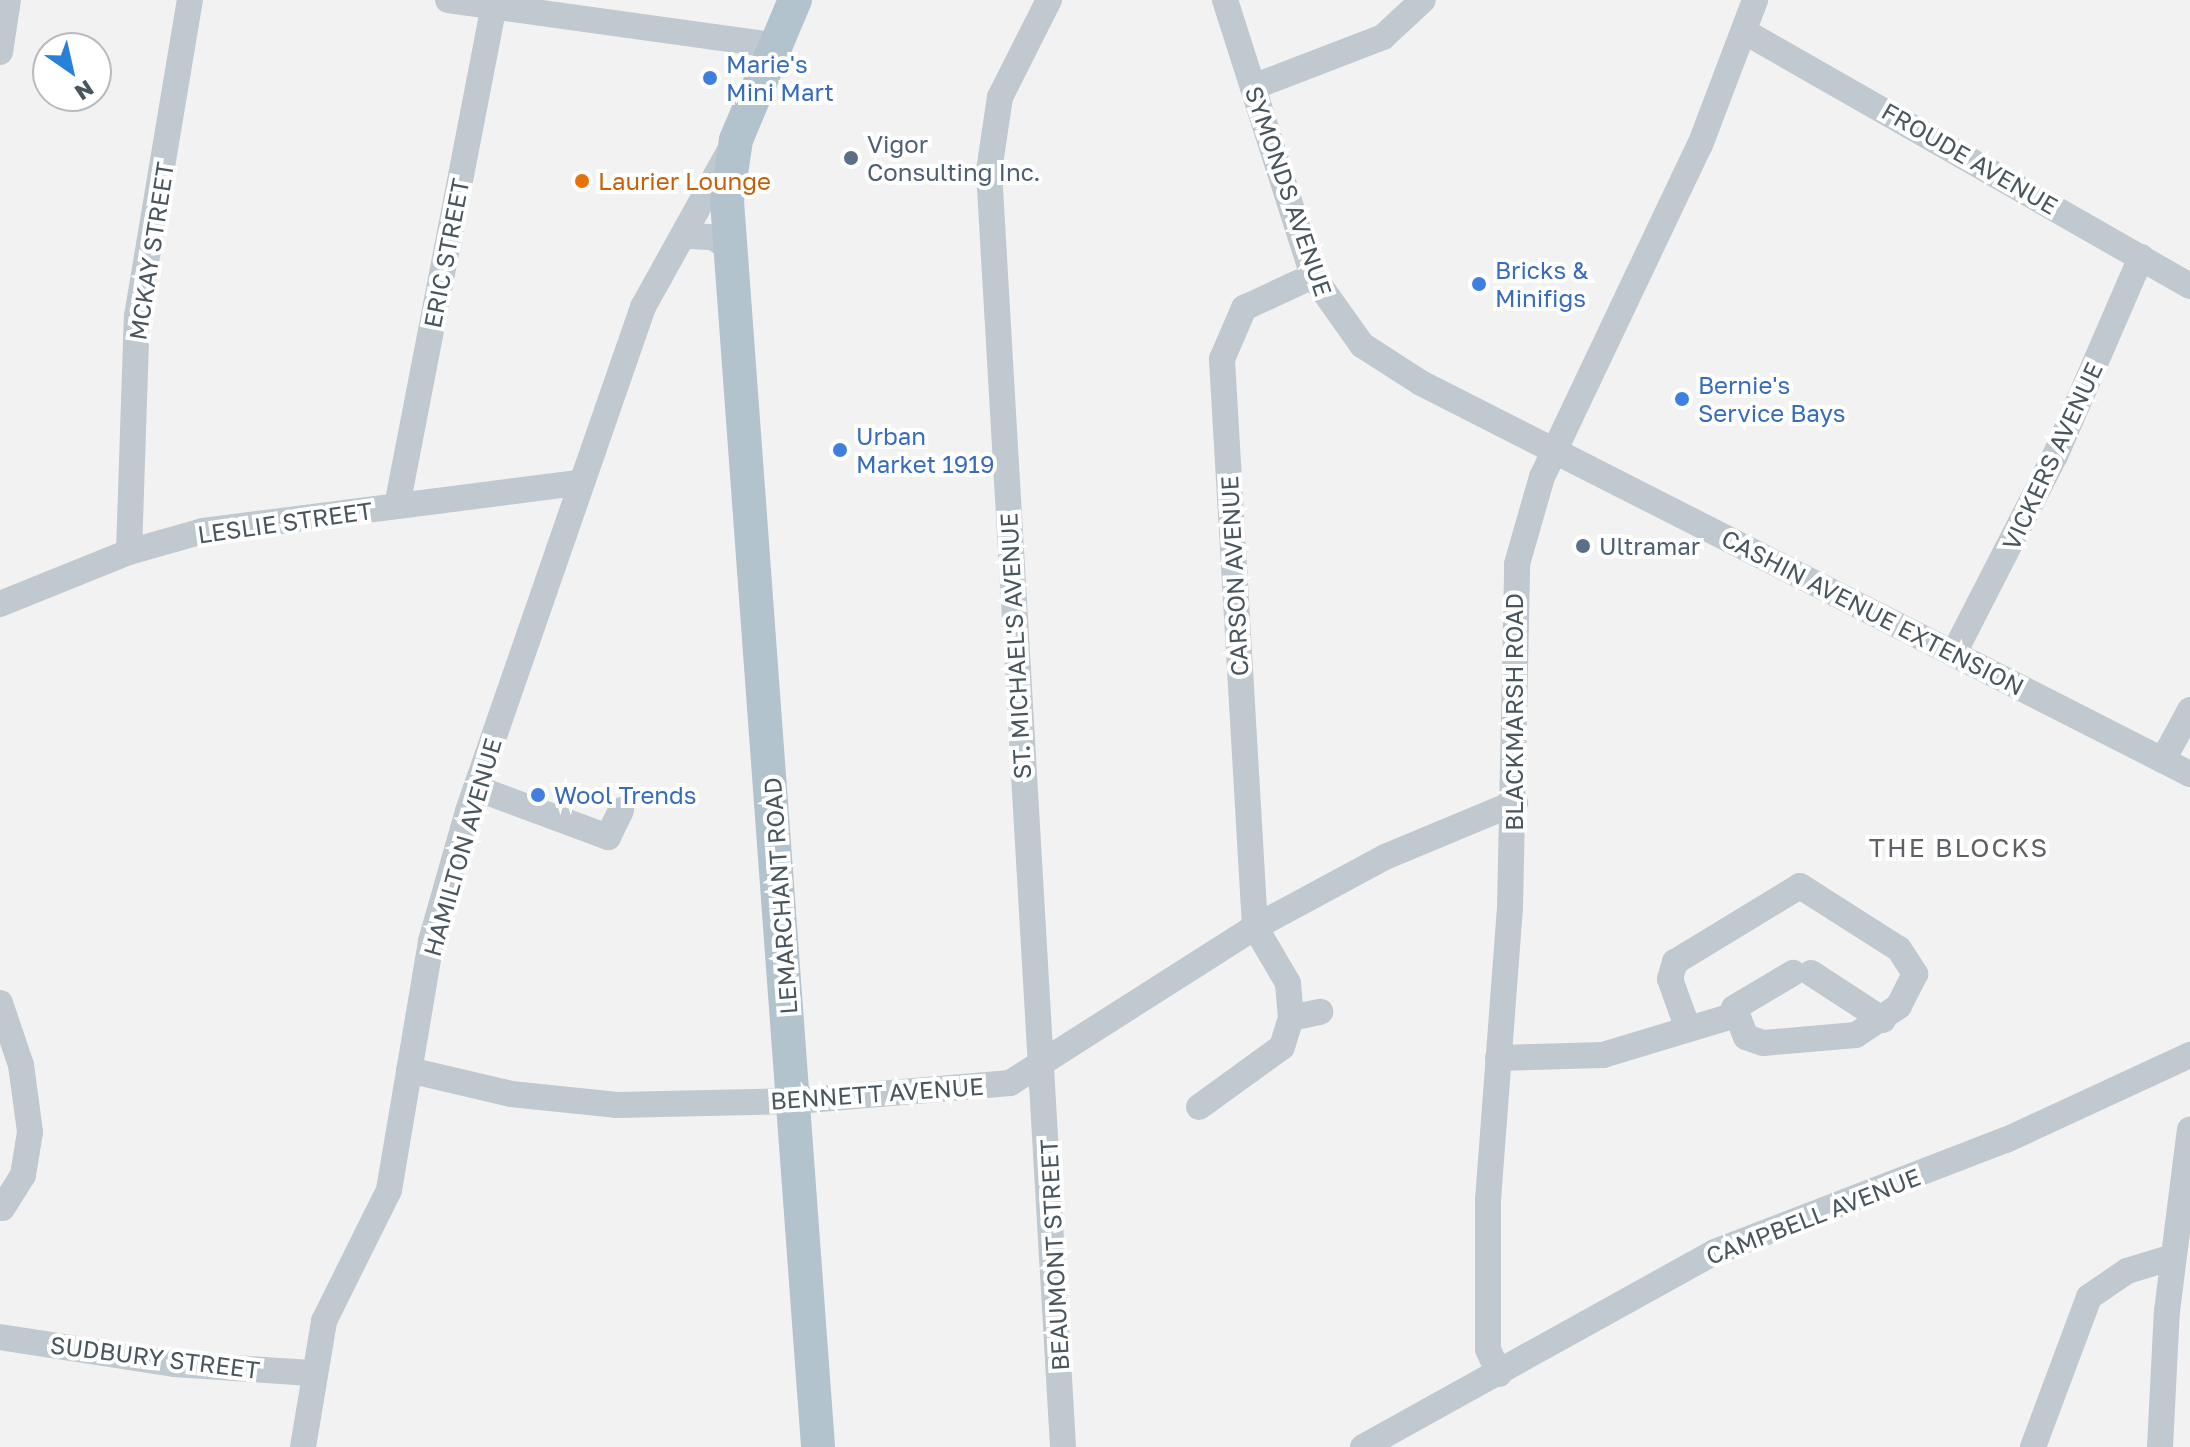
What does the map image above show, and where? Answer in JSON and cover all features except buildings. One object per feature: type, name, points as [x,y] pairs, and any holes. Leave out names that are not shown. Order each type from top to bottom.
[{"type":"main road","name":"HAMILTON AVENUE","points":[[736,140],[795,0]]},
{"type":"main road","name":"HAMILTON AVENUE","points":[[738,190],[769,57]]},
{"type":"main road","name":"LEMARCHANT ROAD","points":[[736,140],[739,345]]},
{"type":"main road","name":"LEMARCHANT ROAD","points":[[738,190],[731,249],[796,1101],[818,1447]]},
{"type":"street","points":[[0,52],[8,0]]},
{"type":"street","name":"MCKAY STREET","points":[[129,552],[137,316],[190,0]]},
{"type":"street","points":[[448,0],[494,3],[769,57]]},
{"type":"street","name":"ST. MICHAEL'S AVENUE","points":[[1046,1063],[1021,766],[989,171],[1000,97],[1049,0]]},
{"type":"street","name":"SYMONDS AVENUE","points":[[1225,0],[1313,276],[1333,313],[1379,358],[1555,450]]},
{"type":"street","points":[[1253,87],[1372,42],[1423,0]]},
{"type":"street","name":"BLACKMARSH ROAD","points":[[1499,1374],[1487,1324],[1498,1058],[1515,803],[1513,591],[1527,526],[1555,450],[1747,33],[1755,0]]},
{"type":"street","name":"ERIC STREET","points":[[397,506],[494,3]]},
{"type":"street","name":"FROUDE AVENUE","points":[[1747,33],[2190,286]]},
{"type":"street","name":"HAMILTON AVENUE","points":[[303,1447],[311,1373],[324,1321],[389,1190],[431,941],[476,788],[643,307],[736,140]]},
{"type":"street","name":"HAMILTON AVENUE","points":[[669,257],[738,190]]},
{"type":"street","points":[[691,236],[713,237],[731,249]]},
{"type":"street","name":"VICKERS AVENUE","points":[[1955,651],[2055,456],[2141,257]]},
{"type":"street","name":"CARSON AVENUE","points":[[1255,927],[1222,359],[1244,308],[1313,276]]},
{"type":"street","name":"CASHIN AVENUE EXTENSION","points":[[1555,450],[1955,651],[2190,774]]},
{"type":"street","name":"LESLIE STREET","points":[[0,604],[129,552],[203,531],[580,483]]},
{"type":"street","points":[[2163,760],[2190,710]]},
{"type":"street","points":[[476,788],[608,837],[621,810]]},
{"type":"street","name":"BENNETT AVENUE","points":[[409,1070],[511,1094],[617,1105],[796,1101],[1010,1083],[1046,1063],[1255,927],[1385,857],[1515,803]]},
{"type":"street","points":[[1688,1029],[1670,979],[1675,962],[1800,886],[1909,958],[1913,984],[1883,1020],[1856,1035],[1763,1043],[1746,1037],[1732,1016]]},
{"type":"street","points":[[1199,1107],[1282,1047],[1291,1018],[1288,983],[1255,927]]},
{"type":"street","points":[[1498,1058],[1588,1057],[1732,1016],[1741,1001],[1802,973],[1883,1020]]},
{"type":"street","points":[[0,1003],[21,1065],[30,1132],[23,1175],[2,1208]]},
{"type":"street","points":[[1291,1018],[1320,1012]]},
{"type":"street","name":"CAMPBELL AVENUE","points":[[1363,1447],[1715,1252],[2006,1140],[2190,1055]]},
{"type":"street","name":"BEAUMONT STREET","points":[[1046,1063],[1063,1447]]},
{"type":"street","points":[[2160,1447],[2173,1257],[2190,1129]]},
{"type":"street","points":[[2033,1447],[2089,1297],[2127,1271],[2173,1257]]},
{"type":"street","name":"SUDBURY STREET","points":[[0,1337],[174,1364],[311,1373]]},
{"type":"place","name":"Marie's Mini Mart","points":[[710,78]]},
{"type":"place","name":"Vigor Consulting Inc.","points":[[851,158]]},
{"type":"place","name":"Laurier Lounge","points":[[582,181]]},
{"type":"place","name":"Bricks & Minifigs","points":[[1479,284]]},
{"type":"place","name":"Bernie's Service Bays","points":[[1682,399]]},
{"type":"place","name":"Urban Market 1919","points":[[840,450]]},
{"type":"place","name":"Ultramar","points":[[1583,546]]},
{"type":"place","name":"Wool Trends","points":[[538,795]]},
{"type":"district","name":"THE BLOCKS","points":[[1959,848]]}]
